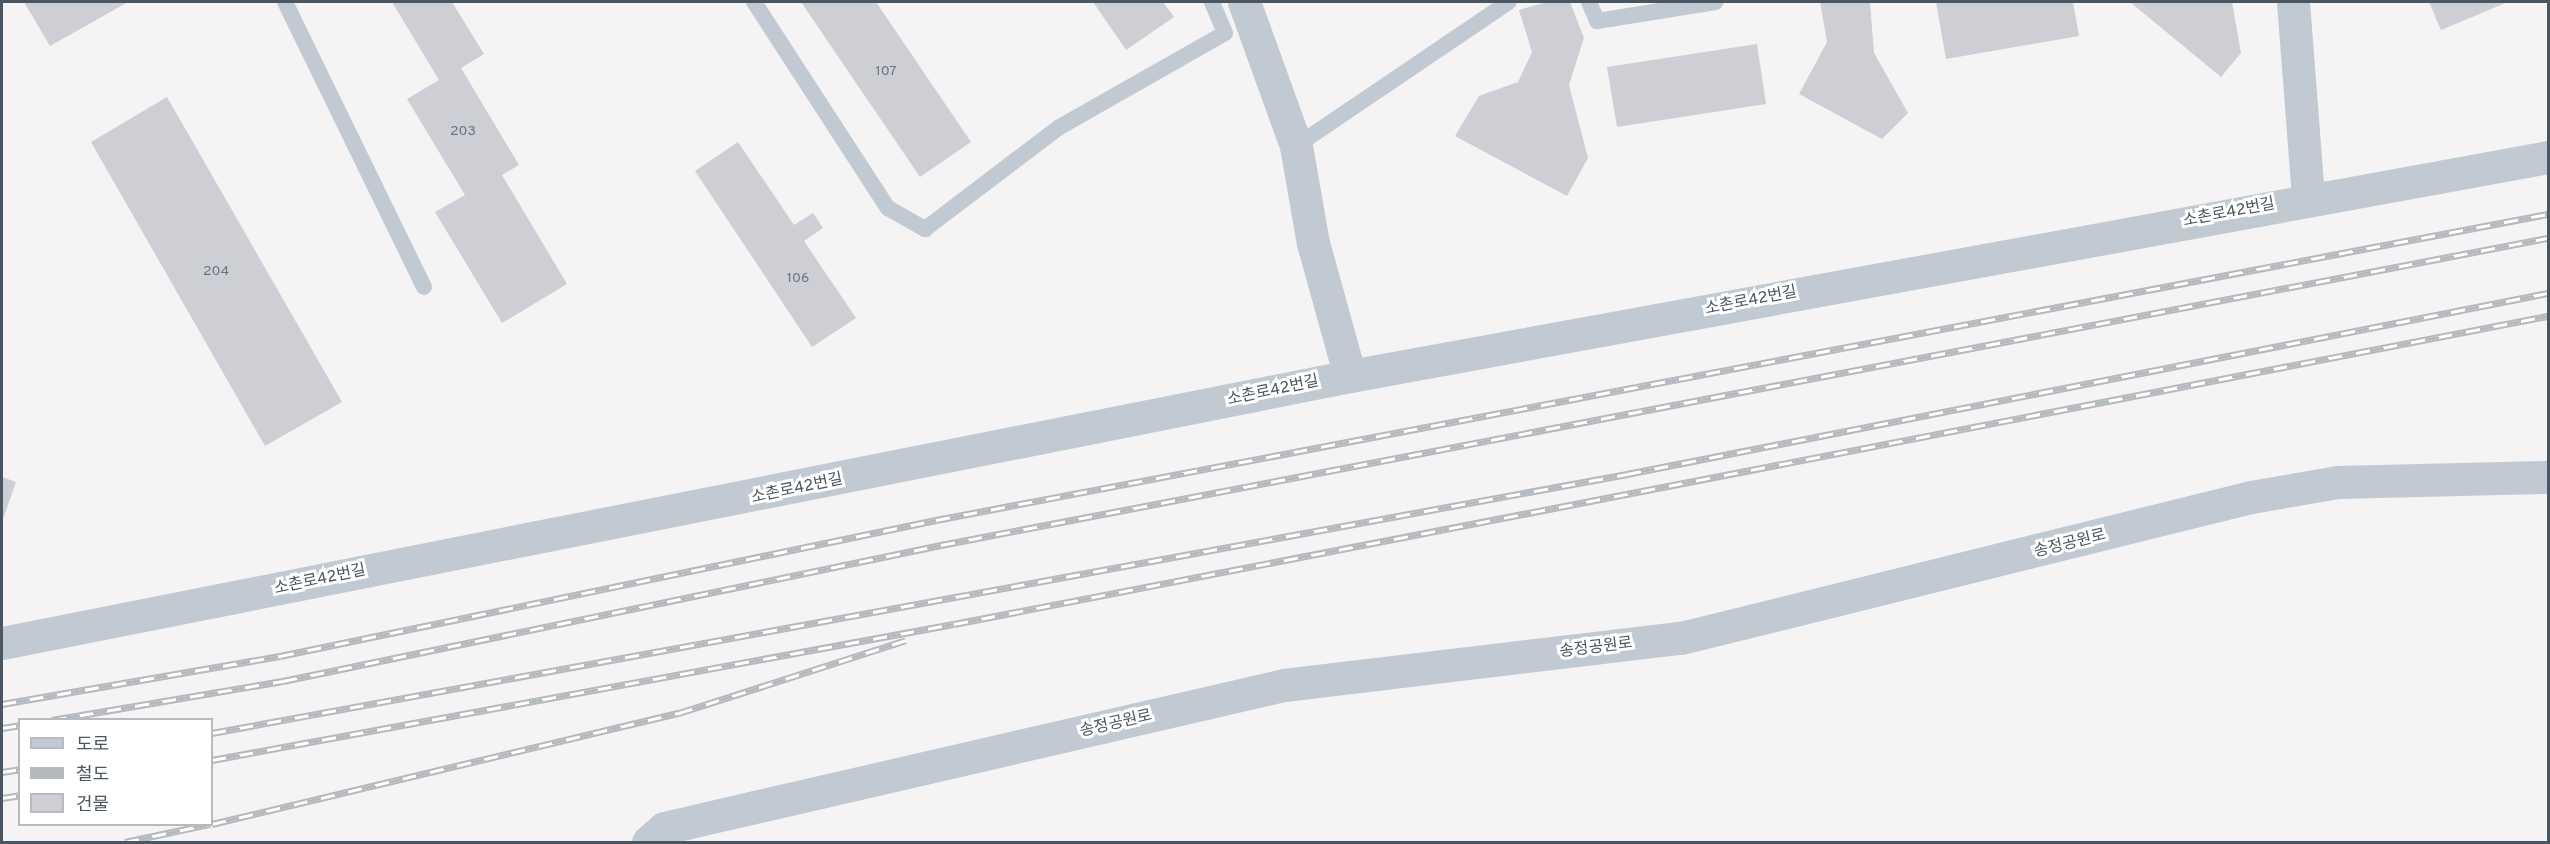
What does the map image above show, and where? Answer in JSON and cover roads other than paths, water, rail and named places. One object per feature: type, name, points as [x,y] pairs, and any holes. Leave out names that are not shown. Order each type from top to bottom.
[{"type":"street","points":[[1244,2],[1296,146],[1313,243],[1350,376]]},
{"type":"street","points":[[2293,2],[2308,198]]},
{"type":"street","name":"소촌로42번길","points":[[2,643],[630,523],[1350,376],[2308,198],[2548,157]]},
{"type":"street","name":"송정공원로","points":[[648,843],[664,828],[1284,685],[1681,638],[2252,496],[2338,482],[2548,477]]},
{"type":"lane","points":[[285,2],[424,287]]},
{"type":"lane","points":[[754,2],[888,208],[925,229],[1058,128],[1225,33],[1212,2]]},
{"type":"lane","points":[[1296,146],[1509,2]]},
{"type":"lane","points":[[1589,2],[1597,21],[1715,2]]},
{"type":"railway","points":[[2,704],[280,656],[936,520],[2548,214]]},
{"type":"railway","points":[[64,718],[283,681],[941,545],[2548,238]]},
{"type":"railway","points":[[213,733],[1627,474],[2548,293]]},
{"type":"railway","points":[[213,760],[954,624],[2548,316]]},
{"type":"railway","points":[[213,824],[679,713],[906,640]]},
{"type":"railway","points":[[2,728],[18,725]]},
{"type":"railway","points":[[2,772],[18,769]]},
{"type":"railway","points":[[2,798],[18,795]]},
{"type":"railway","points":[[125,842],[201,826]]}]
